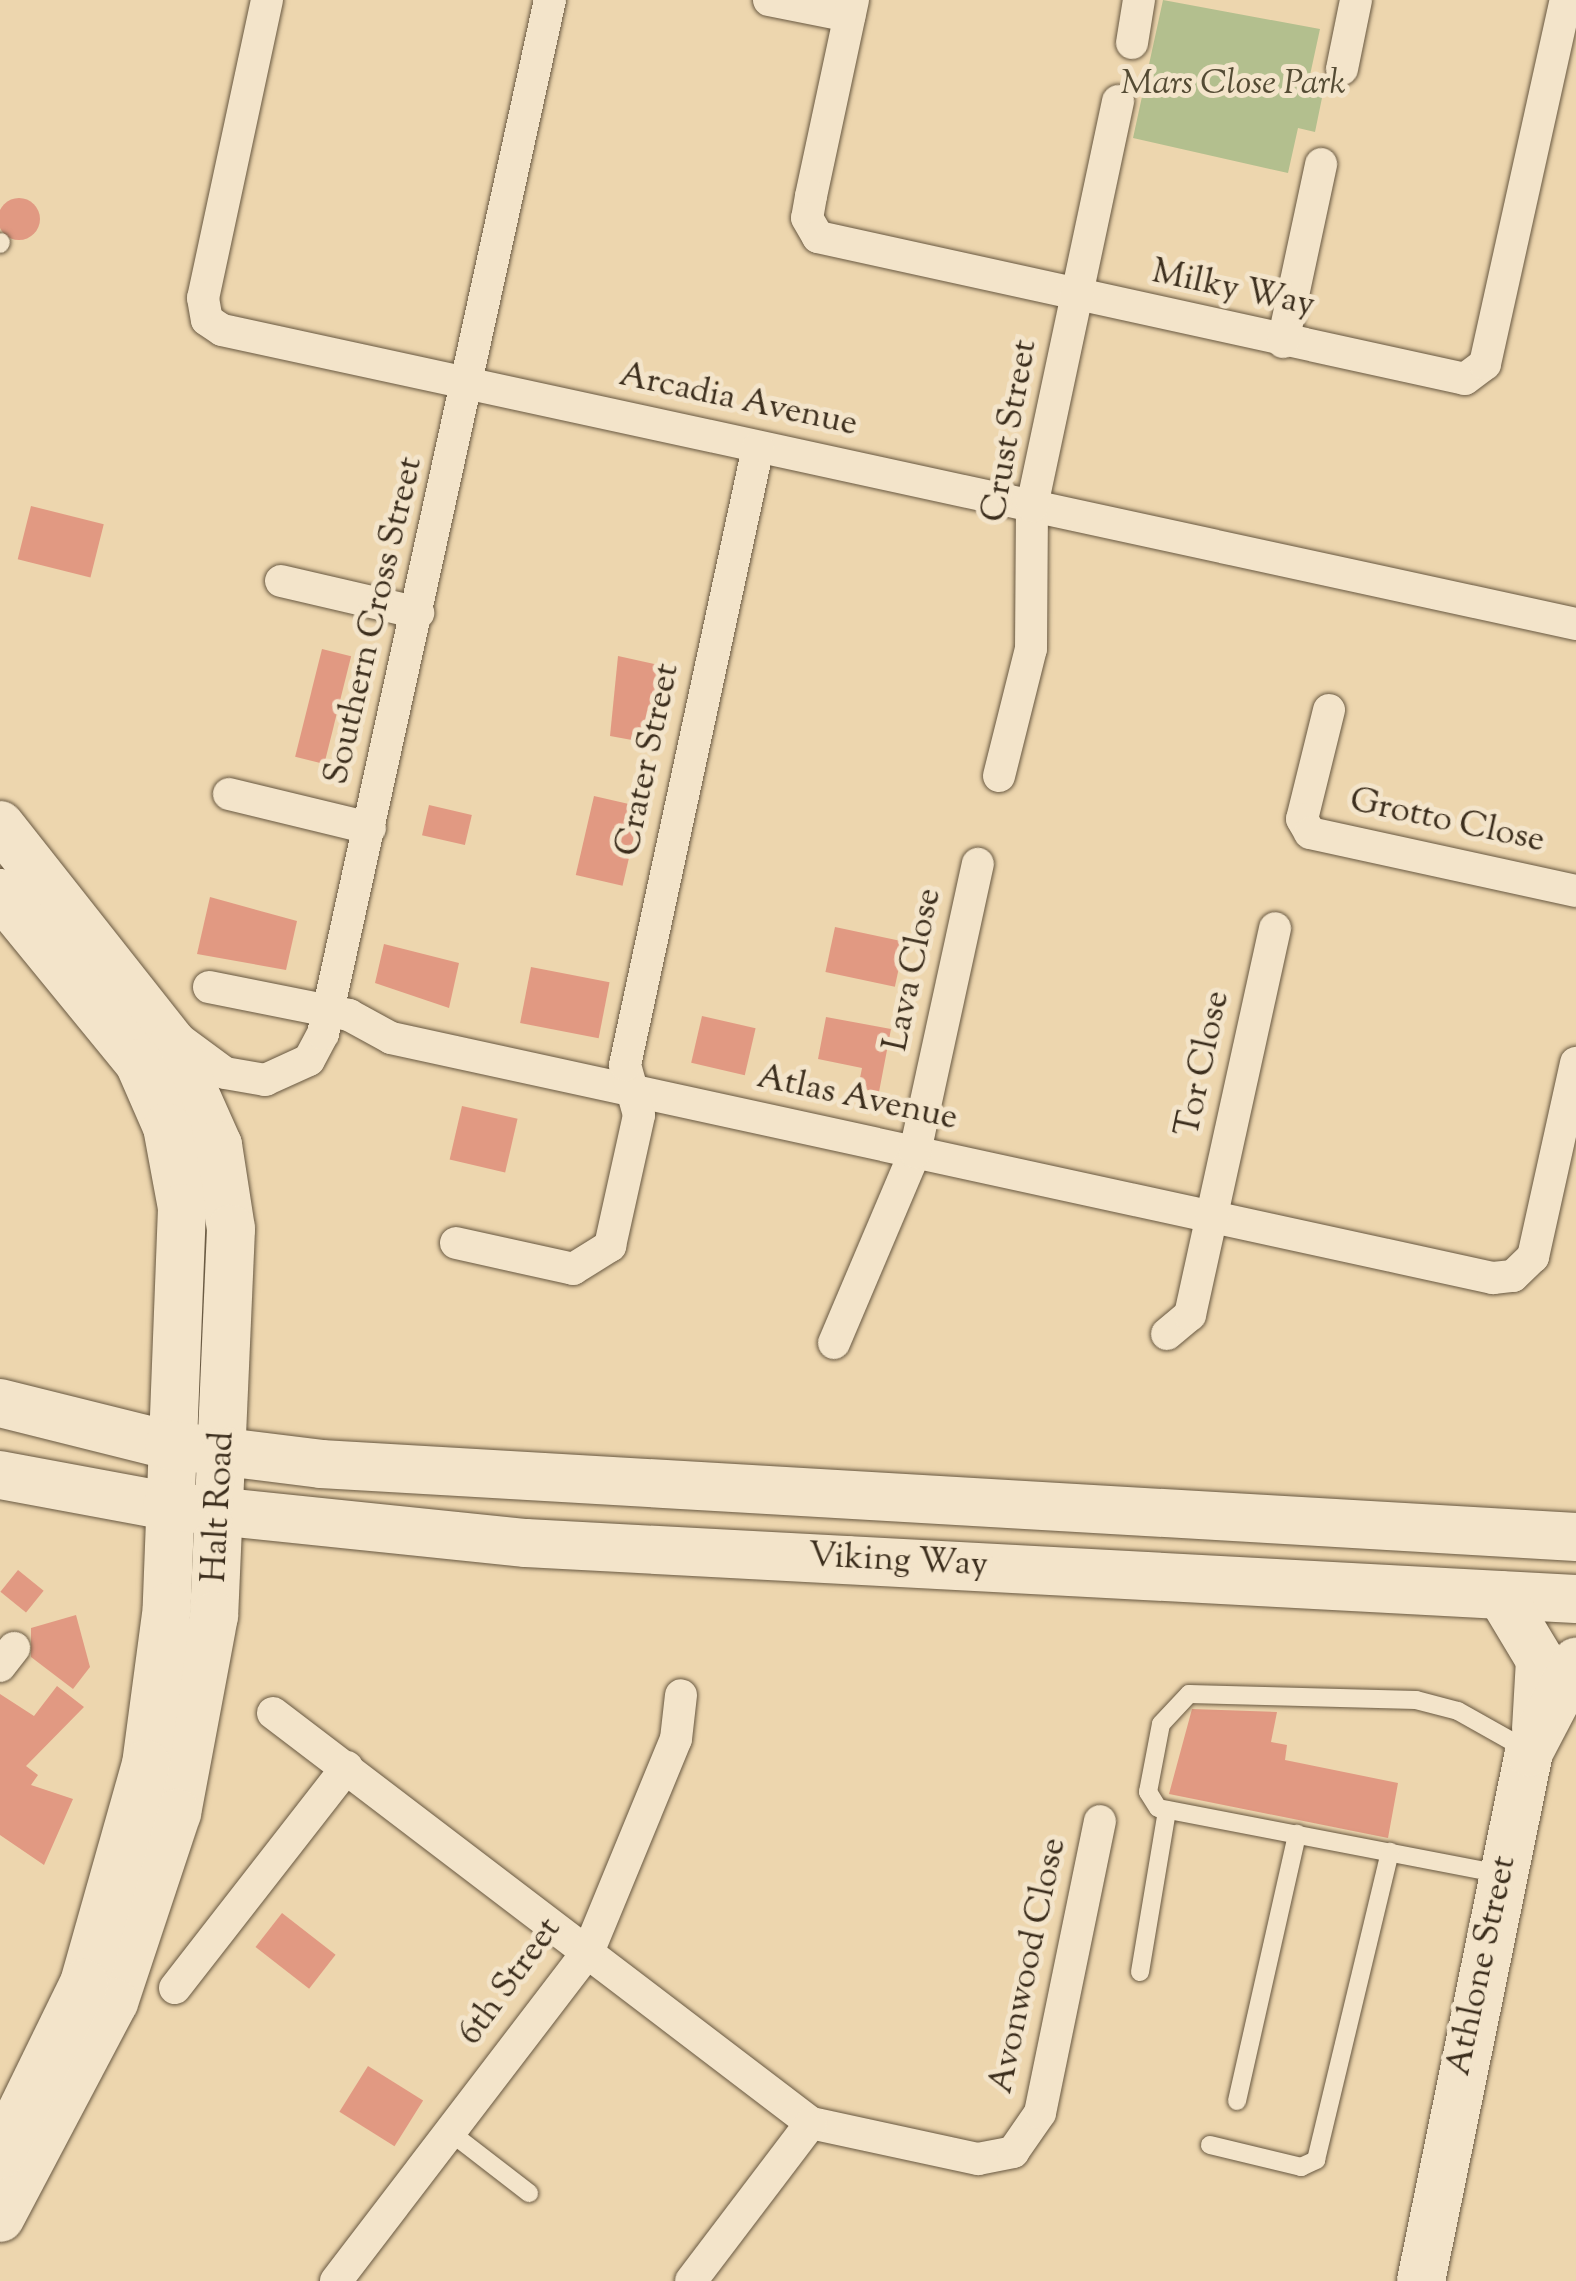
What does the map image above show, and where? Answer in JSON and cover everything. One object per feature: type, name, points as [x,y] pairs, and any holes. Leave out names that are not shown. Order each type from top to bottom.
[{"type":"street","name":"Arcadia Avenue","points":[[267,0],[202,310],[222,330],[1576,624]]},
{"type":"street","name":"Southern Cross Street","points":[[139,1004],[210,1064],[264,1080],[309,1060],[329,1011],[550,0]]},
{"type":"street","name":"Milky Way","points":[[768,0],[851,8],[810,228],[835,244],[1465,379],[1482,370],[1566,0]]},
{"type":"street","points":[[1132,43],[1139,0]]},
{"type":"street","points":[[1342,70],[1356,0]]},
{"type":"street","name":"Crust Street","points":[[999,776],[1031,649],[1032,506],[1118,100]]},
{"type":"street","points":[[1283,342],[1321,164]]},
{"type":"street","name":"Crater Street","points":[[456,1243],[573,1269],[604,1256],[640,1115],[625,1064],[758,446]]},
{"type":"street","points":[[281,581],[418,614]]},
{"type":"street","name":"Grotto Close","points":[[1328,710],[1304,828],[1576,890]]},
{"type":"street","points":[[229,794],[370,828]]},
{"type":"street","name":"Halt Road","points":[[0,824],[139,1004],[196,1088],[225,1178],[220,1512],[194,1740],[149,1908],[72,2094],[0,2218]]},
{"type":"street","name":"Lava Close","points":[[834,1344],[915,1152],[978,864]]},
{"type":"street","name":"Halt Road","points":[[0,892],[119,1034],[167,1127],[182,1208],[163,1650],[133,1831],[84,1983],[0,2155]]},
{"type":"street","name":"Tor Close","points":[[1167,1334],[1190,1315],[1275,928]]},
{"type":"street","name":"Atlas Avenue","points":[[209,987],[329,1011],[391,1038],[1493,1278],[1512,1276],[1533,1256],[1576,1062]]},
{"type":"street","name":"Viking Way","points":[[0,1404],[169,1445],[551,1481],[1576,1537]]},
{"type":"street","name":"Viking Way","points":[[0,1475],[167,1506],[526,1543],[1576,1599]]},
{"type":"street","points":[[1501,1595],[1540,1660],[1532,1744]]},
{"type":"street","name":"Athlone Street","points":[[1421,2281],[1502,1874],[1532,1744],[1576,1662]]},
{"type":"street","name":"6th Street","points":[[336,2281],[589,1950],[676,1740],[681,1695]]},
{"type":"street","points":[[273,1713],[589,1950],[811,2123],[691,2281]]},
{"type":"street","points":[[175,1988],[346,1767]]},
{"type":"street","name":"Avonwood Close","points":[[811,2123],[978,2159],[1023,2143],[1040,2113],[1100,1822]]},
{"type":"lane","points":[[1502,1874],[1167,1810],[1148,1792],[1167,1710],[1189,1694],[1435,1703],[1532,1744]]},
{"type":"lane","points":[[1140,1972],[1167,1810]]},
{"type":"lane","points":[[1236,2102],[1297,1834]]},
{"type":"lane","points":[[1210,2145],[1301,2168],[1316,2160],[1390,1852]]},
{"type":"lane","points":[[450,2132],[529,2194]]},
{"type":"green space","name":"Mars Close Park","points":[[1163,0],[1320,29],[1307,89],[1323,93],[1315,132],[1298,128],[1288,173],[1133,138]]},
{"type":"building","points":[[19,198],[34,204],[40,219],[34,234],[19,240],[4,234],[-2,219],[4,204]]},
{"type":"building","points":[[31,506],[104,524],[90,578],[18,559]]},
{"type":"building","points":[[322,649],[351,656],[324,764],[295,757]]},
{"type":"building","points":[[618,656],[677,669],[654,744],[610,736]]},
{"type":"building","points":[[594,796],[641,807],[623,886],[576,875]]},
{"type":"building","points":[[429,805],[472,815],[465,845],[422,835]]},
{"type":"building","points":[[210,897],[297,921],[286,970],[197,954]]},
{"type":"building","points":[[835,927],[904,942],[895,987],[825,972]]},
{"type":"building","points":[[384,944],[459,963],[449,1008],[375,983]]},
{"type":"building","points":[[531,967],[610,982],[599,1038],[520,1023]]},
{"type":"building","points":[[702,1016],[756,1028],[745,1075],[691,1063]]},
{"type":"building","points":[[826,1017],[891,1029],[879,1092],[858,1088],[862,1068],[818,1059]]},
{"type":"building","points":[[462,1106],[518,1119],[505,1172],[450,1160]]},
{"type":"building","points":[[18,1570],[44,1591],[26,1613],[0,1592]]},
{"type":"building","points":[[76,1615],[90,1667],[73,1689],[31,1657],[31,1628]]},
{"type":"building","points":[[57,1686],[84,1707],[26,1766],[38,1775],[31,1785],[73,1799],[44,1865],[0,1835],[0,1694],[34,1716]]},
{"type":"building","points":[[1192,1709],[1277,1712],[1271,1742],[1287,1745],[1285,1760],[1398,1783],[1388,1838],[1169,1794]]},
{"type":"building","points":[[282,1913],[336,1955],[309,1989],[256,1947]]},
{"type":"building","points":[[368,2066],[423,2100],[395,2146],[339,2112]]}]
